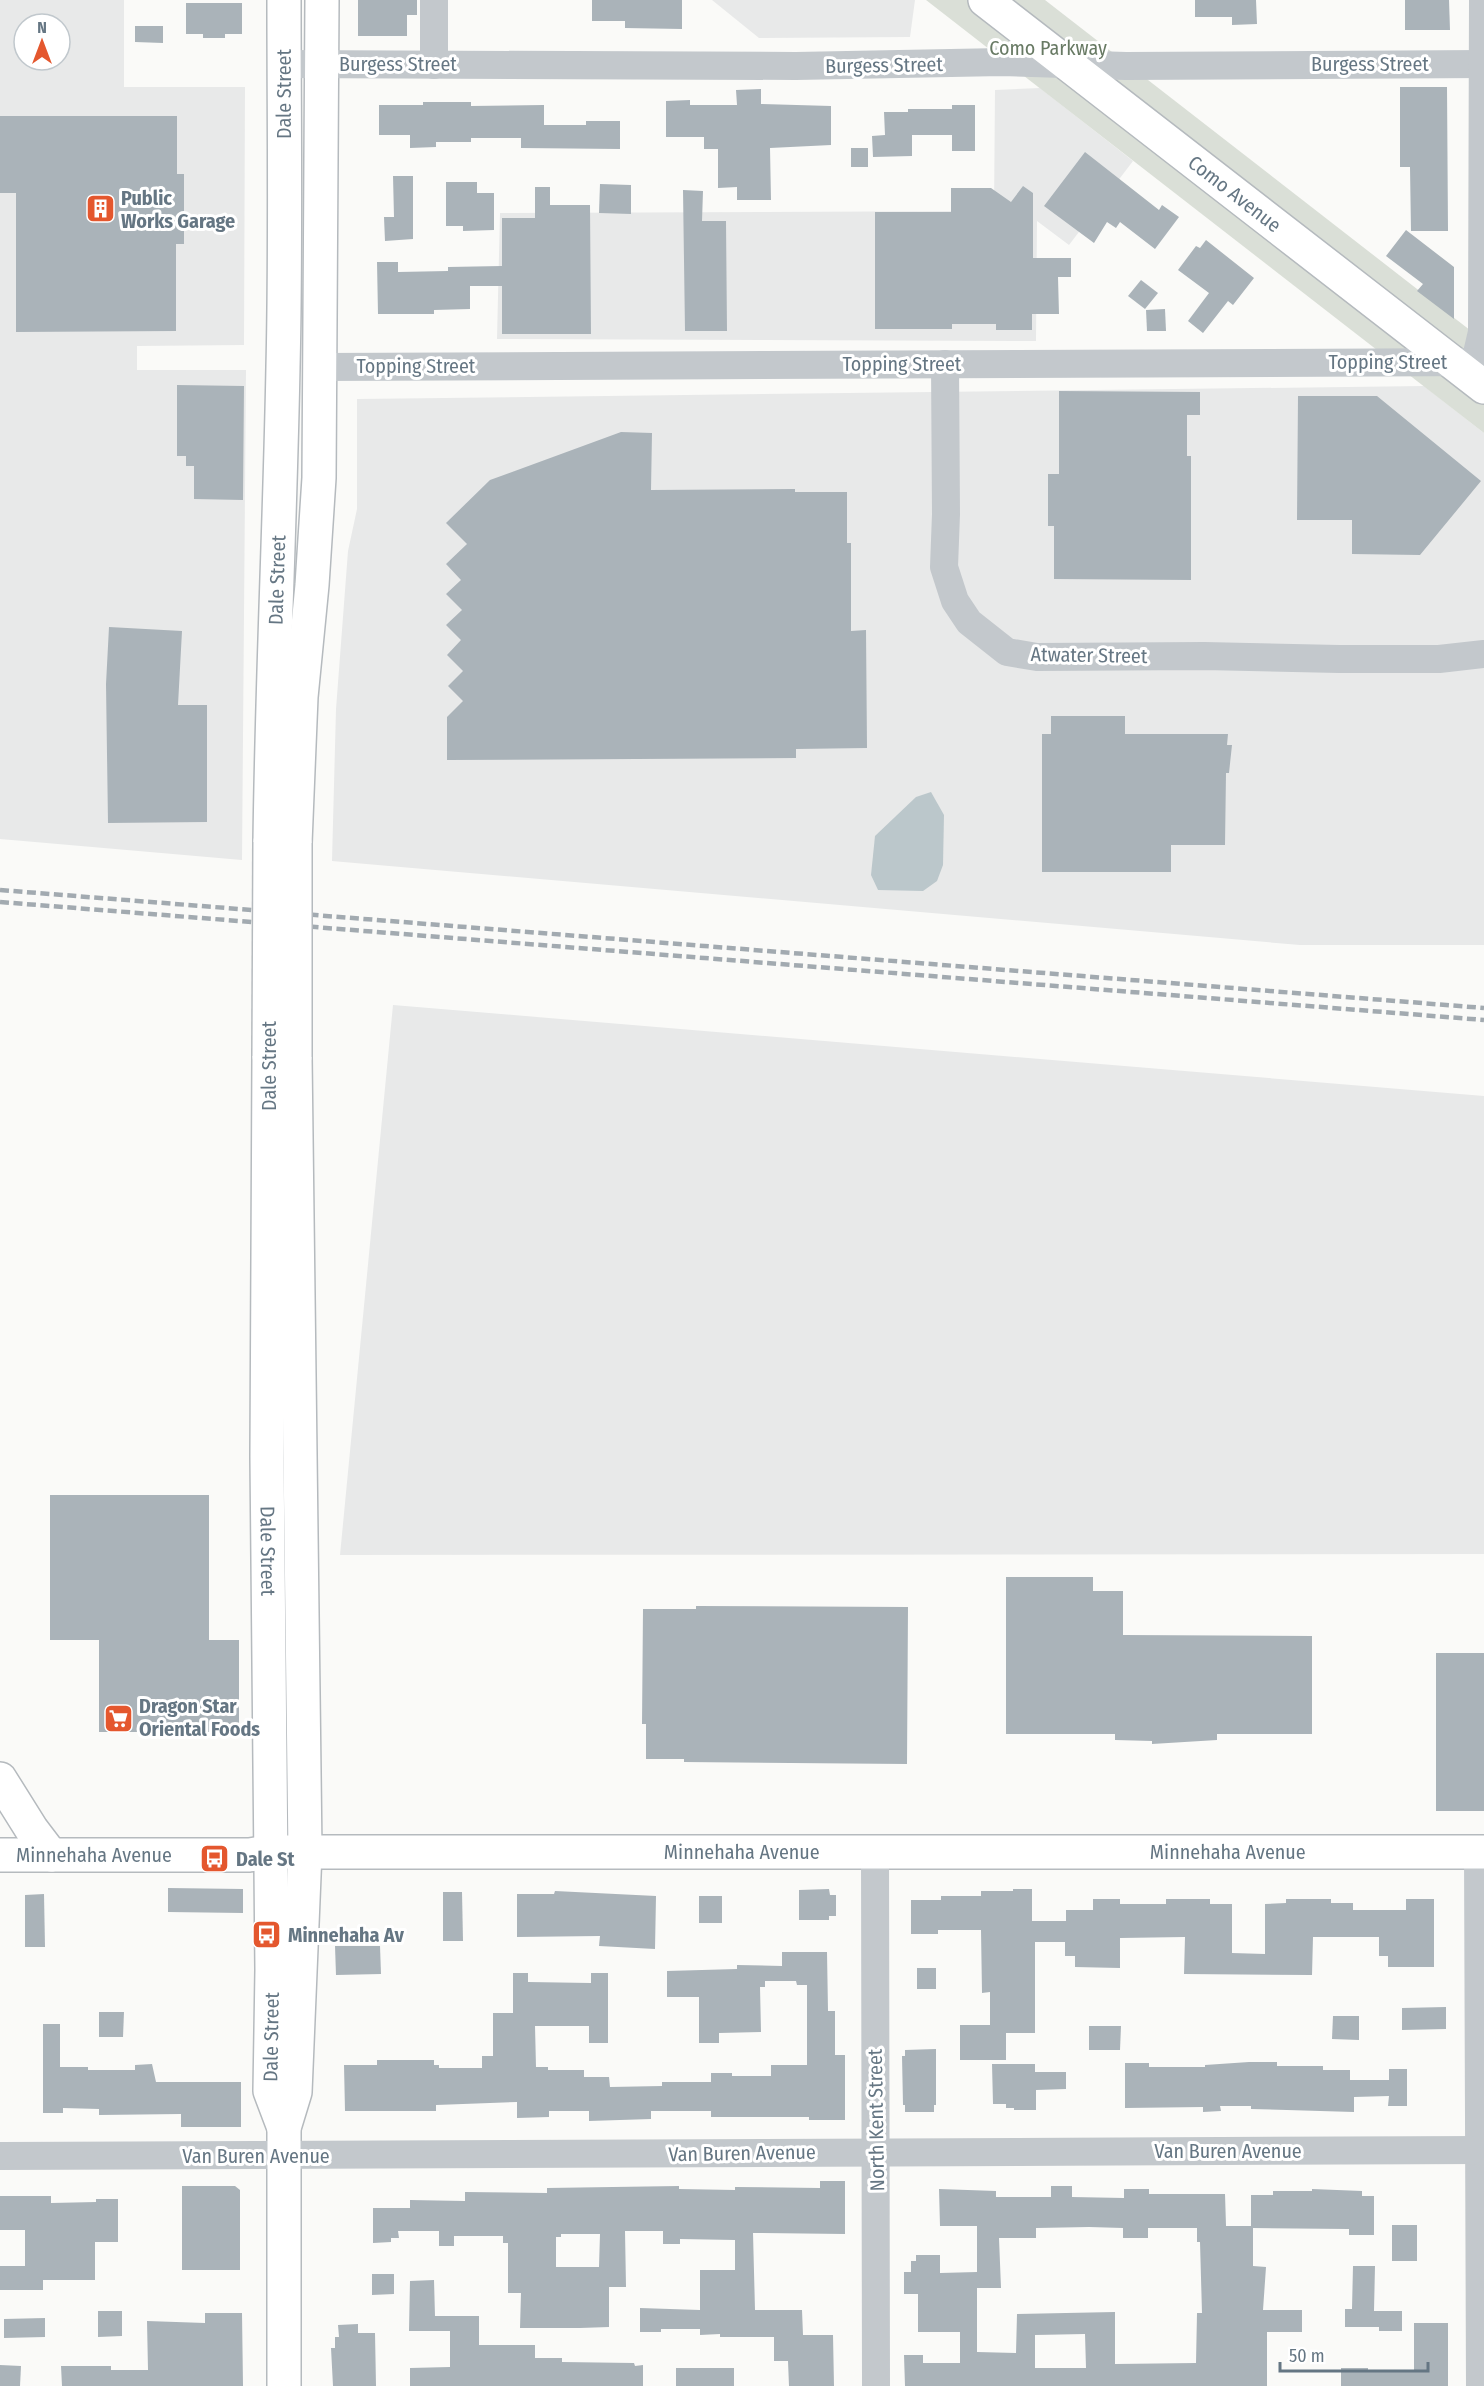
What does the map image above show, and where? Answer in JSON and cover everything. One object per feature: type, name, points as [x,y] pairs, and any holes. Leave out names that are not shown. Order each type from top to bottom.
[{"type":"main road","name":"Dale Street","points":[[284,0],[284,363],[278,588],[272,696],[283,843],[282,1056],[267,1457],[272,1970],[270,2091],[284,2143]]},
{"type":"main road","name":"Dale Street","points":[[283,843],[312,585],[318,478],[321,367],[322,0]]},
{"type":"main road","name":"Como Avenue","points":[[985,0],[1473,368]]},
{"type":"main road","name":"Dale Street","points":[[282,1056],[305,1852],[295,2092],[284,2143],[284,2386]]},
{"type":"main road","points":[[0,1779],[32,1830],[51,1855]]},
{"type":"main road","name":"Minnehaha Avenue","points":[[0,1854],[1481,1852]]},
{"type":"street","points":[[434,0],[434,64]]},
{"type":"street","points":[[1473,368],[1482,332],[1483,0]]},
{"type":"street","name":"Burgess Street","points":[[284,64],[849,66],[1002,62],[1138,66],[1484,64]]},
{"type":"street","name":"Topping Street","points":[[321,367],[945,364],[1473,368]]},
{"type":"street","name":"Atwater Street","points":[[945,364],[944,567],[956,601],[969,622],[1008,651],[1037,657],[1340,659],[1439,659],[1484,654]]},
{"type":"street","points":[[1480,2386],[1481,1852]]},
{"type":"street","name":"North Kent Street","points":[[875,1853],[876,2386]]},
{"type":"street","name":"Van Buren Avenue","points":[[0,2156],[284,2143],[876,2152],[1482,2150]]},
{"type":"shaded area","points":[[0,0],[124,0],[124,87],[245,87],[244,345],[137,346],[137,370],[246,370],[242,860],[0,839]]},
{"type":"shaded area","points":[[712,0],[915,0],[910,37],[759,38]]},
{"type":"shaded area","points":[[1040,88],[1133,161],[1069,245],[1037,221],[1036,341],[497,339],[500,213],[994,211],[995,90]]},
{"type":"shaded area","points":[[1424,386],[1484,433],[1484,945],[1300,945],[332,861],[336,709],[348,551],[357,509],[357,399]]},
{"type":"shaded area","points":[[931,792],[944,815],[943,865],[937,881],[923,891],[878,890],[871,875],[875,836],[916,797]]},
{"type":"shaded area","points":[[393,1005],[1484,1096],[1484,1554],[340,1555]]},
{"type":"green space","name":"Como Parkway","points":[[926,0],[1045,0],[1484,341],[1484,433]]},
{"type":"building","points":[[358,0],[417,0],[417,15],[407,15],[407,36],[358,36]]},
{"type":"building","points":[[592,0],[682,0],[682,29],[625,28],[625,21],[592,21]]},
{"type":"building","points":[[1195,0],[1256,0],[1257,24],[1232,25],[1232,17],[1195,17]]},
{"type":"building","points":[[1405,0],[1449,0],[1450,30],[1405,30]]},
{"type":"building","points":[[186,3],[242,3],[242,34],[225,34],[225,38],[203,38],[203,34],[186,34]]},
{"type":"building","points":[[135,26],[163,26],[163,43],[135,42]]},
{"type":"building","points":[[1400,87],[1447,87],[1448,231],[1411,231],[1410,167],[1400,167]]},
{"type":"building","points":[[761,89],[761,104],[831,106],[831,145],[770,148],[771,200],[737,200],[737,187],[718,188],[718,149],[704,149],[704,137],[666,137],[666,101],[690,100],[690,105],[737,105],[736,90]]},
{"type":"building","points":[[423,102],[471,102],[471,106],[544,105],[544,125],[586,125],[586,121],[620,121],[620,149],[521,148],[521,138],[471,138],[471,142],[436,142],[436,147],[410,148],[410,135],[379,135],[379,105],[423,105]]},
{"type":"building","points":[[952,105],[975,105],[975,151],[952,151],[952,135],[912,135],[912,156],[873,157],[872,136],[885,135],[884,112],[908,112],[908,109],[952,109]]},
{"type":"building","name":"Public Works Garage","points":[[0,116],[177,116],[177,174],[184,174],[184,244],[176,244],[176,331],[16,332],[16,193],[0,193]]},
{"type":"building","points":[[851,148],[868,148],[868,167],[851,167]]},
{"type":"building","points":[[1085,152],[1159,210],[1162,205],[1179,217],[1155,249],[1120,222],[1116,228],[1107,222],[1094,243],[1044,206]]},
{"type":"building","points":[[393,176],[413,176],[413,239],[385,241],[384,217],[394,217]]},
{"type":"building","points":[[446,182],[477,182],[477,193],[494,193],[494,230],[463,231],[463,226],[446,226]]},
{"type":"building","points":[[600,184],[631,185],[631,214],[599,213]]},
{"type":"building","points":[[1023,186],[1033,193],[1033,258],[1071,258],[1071,277],[1058,277],[1059,314],[1032,314],[1032,330],[996,330],[996,324],[952,324],[952,329],[875,329],[875,212],[951,212],[951,188],[991,188],[1011,202]]},
{"type":"building","points":[[535,187],[550,187],[550,205],[590,205],[591,334],[502,334],[502,286],[470,286],[470,309],[434,310],[434,314],[378,314],[377,262],[398,262],[398,272],[448,271],[448,267],[502,266],[502,218],[535,218]]},
{"type":"building","points":[[683,190],[703,191],[702,221],[726,221],[727,331],[685,331]]},
{"type":"building","points":[[1406,230],[1454,267],[1454,319],[1417,291],[1423,284],[1386,256]]},
{"type":"building","points":[[1206,240],[1254,278],[1233,305],[1228,301],[1203,333],[1188,321],[1209,293],[1178,270],[1196,246],[1200,248]]},
{"type":"building","points":[[1141,280],[1158,293],[1145,309],[1128,296]]},
{"type":"building","points":[[1165,309],[1166,331],[1147,331],[1146,310]]},
{"type":"building","points":[[177,385],[244,386],[243,500],[194,499],[194,466],[186,466],[186,456],[177,456]]},
{"type":"building","points":[[1059,391],[1200,392],[1200,415],[1187,415],[1187,456],[1191,456],[1191,580],[1054,579],[1054,526],[1048,526],[1048,474],[1059,474]]},
{"type":"building","points":[[1298,396],[1377,396],[1481,481],[1420,555],[1352,554],[1352,520],[1297,520]]},
{"type":"building","points":[[621,432],[652,433],[651,490],[795,489],[795,492],[847,492],[847,543],[851,543],[851,631],[866,630],[867,748],[796,749],[796,758],[447,760],[447,717],[463,701],[448,686],[463,671],[447,655],[461,640],[446,625],[462,610],[446,594],[461,580],[446,564],[467,544],[446,523],[490,480]]},
{"type":"building","points":[[109,627],[182,631],[178,705],[207,705],[207,822],[108,823],[106,684]]},
{"type":"building","points":[[1051,716],[1125,716],[1125,734],[1228,734],[1227,745],[1232,745],[1229,773],[1226,773],[1225,845],[1171,845],[1171,872],[1042,872],[1042,734],[1051,734]]},
{"type":"building","points":[[50,1495],[209,1495],[209,1640],[239,1640],[239,1732],[99,1732],[99,1640],[50,1640]]},
{"type":"building","points":[[1006,1577],[1093,1577],[1093,1591],[1123,1591],[1123,1635],[1312,1636],[1312,1734],[1217,1734],[1217,1740],[1152,1744],[1152,1741],[1115,1740],[1115,1734],[1006,1734]]},
{"type":"building","points":[[696,1606],[908,1607],[907,1764],[684,1762],[684,1759],[646,1759],[646,1724],[642,1724],[643,1609],[696,1609]]},
{"type":"building","points":[[1436,1653],[1484,1653],[1484,1811],[1436,1811]]},
{"type":"building","points":[[168,1888],[243,1889],[243,1913],[168,1912]]},
{"type":"building","points":[[829,1889],[830,1895],[836,1895],[836,1916],[829,1916],[829,1920],[799,1920],[799,1890]]},
{"type":"building","points":[[1013,1889],[1032,1889],[1032,1921],[1066,1921],[1066,1910],[1093,1910],[1093,1899],[1120,1899],[1120,1904],[1166,1904],[1166,1899],[1210,1899],[1210,1904],[1232,1904],[1232,1953],[1265,1954],[1265,1904],[1286,1903],[1286,1899],[1331,1899],[1331,1903],[1353,1903],[1353,1910],[1406,1910],[1406,1899],[1434,1899],[1434,1967],[1388,1967],[1388,1956],[1379,1956],[1379,1937],[1313,1937],[1312,1975],[1184,1974],[1185,1937],[1120,1938],[1120,1968],[1075,1967],[1075,1956],[1065,1956],[1065,1942],[1035,1942],[1035,2033],[1006,2033],[1006,2060],[960,2060],[960,2025],[990,2025],[990,1992],[982,1993],[981,1930],[938,1930],[938,1934],[911,1934],[911,1900],[941,1900],[941,1896],[981,1896],[981,1891],[1013,1891]]},
{"type":"building","points":[[555,1891],[656,1896],[655,1949],[599,1946],[600,1936],[517,1937],[517,1894],[554,1894]]},
{"type":"building","points":[[443,1892],[462,1892],[463,1941],[443,1941]]},
{"type":"building","points":[[44,1894],[45,1947],[25,1947],[25,1895]]},
{"type":"building","points":[[699,1896],[722,1896],[722,1923],[699,1923]]},
{"type":"building","points":[[335,1946],[380,1946],[381,1974],[336,1975]]},
{"type":"building","points":[[782,1952],[827,1952],[828,2011],[835,2011],[835,2055],[845,2055],[845,2120],[809,2120],[809,2117],[711,2117],[711,2111],[651,2111],[651,2119],[589,2121],[589,2111],[549,2111],[549,2117],[517,2118],[517,2102],[436,2105],[436,2111],[345,2111],[344,2065],[377,2065],[377,2060],[434,2060],[434,2065],[439,2065],[439,2068],[482,2068],[482,2056],[493,2056],[493,2013],[513,2013],[513,1973],[528,1973],[528,1982],[591,1983],[591,1973],[608,1973],[608,2043],[589,2043],[589,2026],[535,2026],[536,2067],[548,2067],[548,2070],[584,2070],[584,2077],[609,2077],[610,2087],[662,2086],[662,2082],[711,2082],[711,2073],[732,2073],[732,2076],[771,2076],[771,2065],[807,2065],[807,1985],[797,1985],[796,1981],[765,1981],[765,1987],[760,1987],[761,2032],[719,2033],[719,2043],[699,2043],[699,1997],[667,1997],[667,1971],[737,1969],[737,1965],[782,1966]]},
{"type":"building","points":[[917,1968],[936,1968],[936,1989],[917,1989]]},
{"type":"building","points":[[1446,2007],[1446,2029],[1402,2030],[1402,2008]]},
{"type":"building","points":[[99,2012],[124,2012],[123,2037],[99,2037]]},
{"type":"building","points":[[1333,2016],[1359,2016],[1359,2040],[1332,2039]]},
{"type":"building","points":[[43,2024],[60,2024],[60,2067],[88,2067],[88,2070],[135,2070],[135,2065],[152,2064],[156,2082],[241,2082],[241,2127],[181,2127],[181,2114],[99,2115],[99,2109],[63,2108],[63,2113],[43,2113]]},
{"type":"building","points":[[1089,2026],[1121,2026],[1120,2050],[1089,2050]]},
{"type":"building","points":[[936,2049],[934,2112],[905,2112],[902,2056],[905,2056],[905,2050]]},
{"type":"building","points":[[1277,2062],[1277,2066],[1323,2066],[1323,2070],[1350,2070],[1350,2080],[1389,2080],[1389,2069],[1407,2069],[1407,2106],[1388,2106],[1389,2096],[1354,2097],[1354,2112],[1251,2109],[1251,2106],[1220,2106],[1221,2111],[1203,2112],[1203,2107],[1125,2108],[1125,2063],[1149,2063],[1149,2067],[1205,2067],[1205,2065]]},
{"type":"building","points":[[992,2064],[1035,2064],[1035,2072],[1066,2072],[1066,2089],[1036,2090],[1036,2110],[1014,2110],[1014,2108],[1006,2108],[1006,2104],[993,2104]]},
{"type":"building","points":[[820,2181],[845,2181],[845,2234],[753,2233],[755,2310],[802,2310],[803,2335],[833,2335],[834,2386],[789,2386],[788,2361],[774,2361],[774,2337],[700,2335],[700,2329],[661,2329],[661,2332],[640,2332],[640,2308],[700,2310],[700,2270],[735,2270],[735,2240],[680,2239],[680,2244],[663,2244],[663,2231],[625,2231],[626,2287],[609,2287],[609,2327],[580,2328],[520,2328],[521,2293],[508,2293],[508,2243],[503,2243],[503,2236],[454,2236],[454,2246],[439,2246],[439,2231],[398,2231],[399,2238],[391,2238],[391,2242],[373,2243],[373,2208],[410,2208],[410,2200],[465,2201],[465,2192],[547,2193],[547,2188],[679,2186],[679,2189],[735,2190],[735,2187],[820,2188]],"holes":[[[561,2234],[600,2234],[599,2267],[556,2267],[556,2237],[561,2237]]]},
{"type":"building","points":[[182,2186],[235,2186],[240,2190],[240,2270],[182,2270]]},
{"type":"building","points":[[1051,2186],[1072,2186],[1072,2197],[1124,2198],[1124,2189],[1149,2189],[1149,2194],[1225,2194],[1226,2226],[1251,2226],[1251,2195],[1273,2195],[1273,2191],[1312,2191],[1312,2189],[1362,2191],[1362,2196],[1374,2196],[1374,2235],[1349,2235],[1349,2229],[1253,2228],[1253,2266],[1266,2267],[1263,2310],[1302,2310],[1302,2332],[1267,2332],[1267,2386],[905,2386],[904,2355],[923,2355],[923,2363],[960,2363],[960,2332],[918,2332],[918,2294],[904,2294],[904,2272],[911,2272],[911,2261],[916,2261],[916,2255],[940,2255],[940,2273],[977,2272],[977,2226],[940,2226],[939,2189],[996,2191],[996,2197],[1051,2197]],"holes":[[[1036,2228],[1123,2228],[1123,2238],[1148,2238],[1148,2228],[1197,2228],[1197,2242],[1200,2242],[1202,2313],[1197,2313],[1196,2363],[1115,2364],[1115,2312],[1017,2314],[1016,2353],[977,2352],[977,2288],[1001,2288],[999,2238],[1036,2238]],[[1085,2334],[1086,2368],[1035,2368],[1035,2335]]]},
{"type":"building","points":[[0,2196],[51,2196],[51,2203],[118,2199],[118,2242],[95,2242],[95,2280],[43,2280],[43,2290],[0,2290],[0,2266],[25,2266],[25,2230],[0,2230]]},
{"type":"building","points":[[1392,2225],[1417,2225],[1417,2261],[1392,2261]]},
{"type":"building","points":[[1353,2266],[1375,2266],[1374,2311],[1402,2311],[1402,2331],[1379,2331],[1379,2327],[1345,2327],[1345,2309],[1352,2309]]},
{"type":"building","points":[[372,2274],[394,2274],[394,2294],[372,2295]]},
{"type":"building","points":[[434,2280],[435,2316],[479,2316],[479,2345],[535,2345],[535,2358],[562,2358],[562,2362],[643,2365],[643,2386],[410,2386],[410,2368],[450,2367],[450,2331],[409,2331],[410,2281]]},
{"type":"building","points":[[98,2311],[122,2311],[122,2336],[98,2337]]},
{"type":"building","points":[[205,2313],[242,2313],[243,2386],[62,2386],[61,2366],[111,2366],[111,2370],[148,2370],[147,2321],[205,2323]]},
{"type":"building","points":[[45,2318],[45,2337],[4,2338],[4,2319]]},
{"type":"building","points":[[1414,2323],[1448,2323],[1448,2386],[1341,2386],[1341,2368],[1368,2368],[1368,2371],[1414,2371]]},
{"type":"building","points":[[358,2324],[358,2333],[375,2333],[376,2386],[333,2386],[331,2348],[335,2348],[335,2337],[339,2337],[338,2325]]},
{"type":"building","points":[[0,2365],[21,2366],[20,2386],[0,2386]]},
{"type":"building","points":[[676,2368],[734,2368],[734,2386],[676,2386]]},
{"type":"railway","points":[[0,890],[1484,1008]]},
{"type":"railway","points":[[0,902],[1484,1020]]},
{"type":"place","name":"Public Works Garage","points":[[100,209]]},
{"type":"place","name":"Dragon Star Oriental Foods","points":[[118,1718]]},
{"type":"place","name":"Dale St","points":[[215,1859]]},
{"type":"place","name":"Minnehaha Av","points":[[267,1935]]}]
